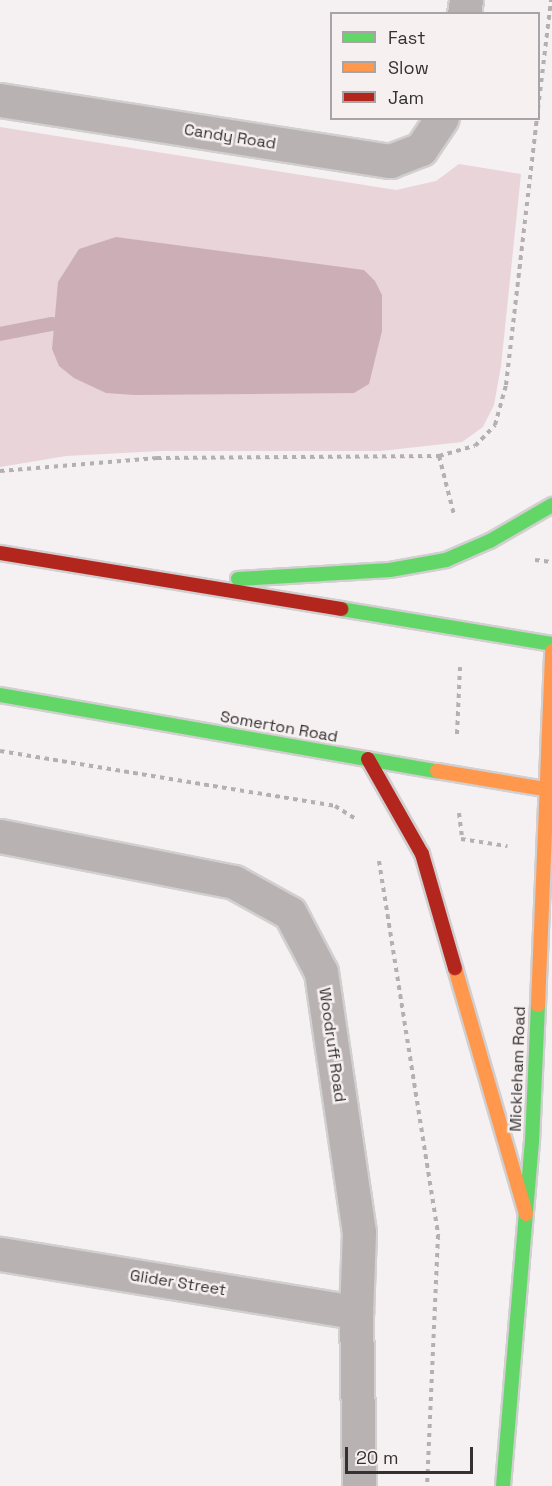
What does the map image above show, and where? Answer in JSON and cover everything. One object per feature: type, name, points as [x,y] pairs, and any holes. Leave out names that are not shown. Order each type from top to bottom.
[{"type":"main road","points":[[180,583],[390,570],[446,560],[490,541],[552,506]]},
{"type":"main road","points":[[0,553],[552,644]]},
{"type":"main road","name":"Mickleham Road","points":[[503,1486],[526,1216],[542,852],[548,790],[552,651]]},
{"type":"main road","name":"Somerton Road","points":[[0,695],[548,790]]},
{"type":"main road","points":[[368,759],[422,854],[526,1216]]},
{"type":"street","name":"Candy Road","points":[[0,100],[390,161],[420,149],[441,120]]},
{"type":"street","name":"Woodruff Road","points":[[0,836],[234,882],[290,913],[321,972],[359,1232],[356,1312],[359,1486]]},
{"type":"street","name":"Glider Street","points":[[0,1254],[356,1312]]},
{"type":"path","points":[[540,92],[551,0]]},
{"type":"path","points":[[0,471],[157,458],[439,456],[475,446],[495,425],[506,386],[537,120]]},
{"type":"path","points":[[462,629],[455,774],[462,838]]},
{"type":"path","points":[[381,867],[462,838],[542,852]]},
{"type":"shaded area","points":[[0,127],[396,190],[436,181],[459,164],[521,174],[501,366],[494,405],[483,427],[462,442],[381,451],[161,451],[66,456],[0,467]]},
{"type":"shaded area","points":[[116,237],[364,270],[375,281],[382,295],[382,331],[369,384],[354,393],[134,395],[106,393],[74,378],[59,366],[52,349],[58,282],[79,249]]},
{"type":"waterway","points":[[0,334],[52,324]]},
{"type":"traffic: fast","points":[[238,579],[390,570],[446,560],[490,541],[552,505]]},
{"type":"traffic: fast","points":[[341,609],[552,644]]},
{"type":"traffic: fast","points":[[0,695],[437,771]]},
{"type":"traffic: fast","points":[[503,1486],[532,1142],[538,1005]]},
{"type":"traffic: slow","points":[[538,1005],[552,651]]},
{"type":"traffic: slow","points":[[437,771],[544,789]]},
{"type":"traffic: slow","points":[[455,968],[526,1214]]},
{"type":"traffic: jam","points":[[0,553],[341,609]]},
{"type":"traffic: jam","points":[[368,759],[422,854],[455,968]]}]
